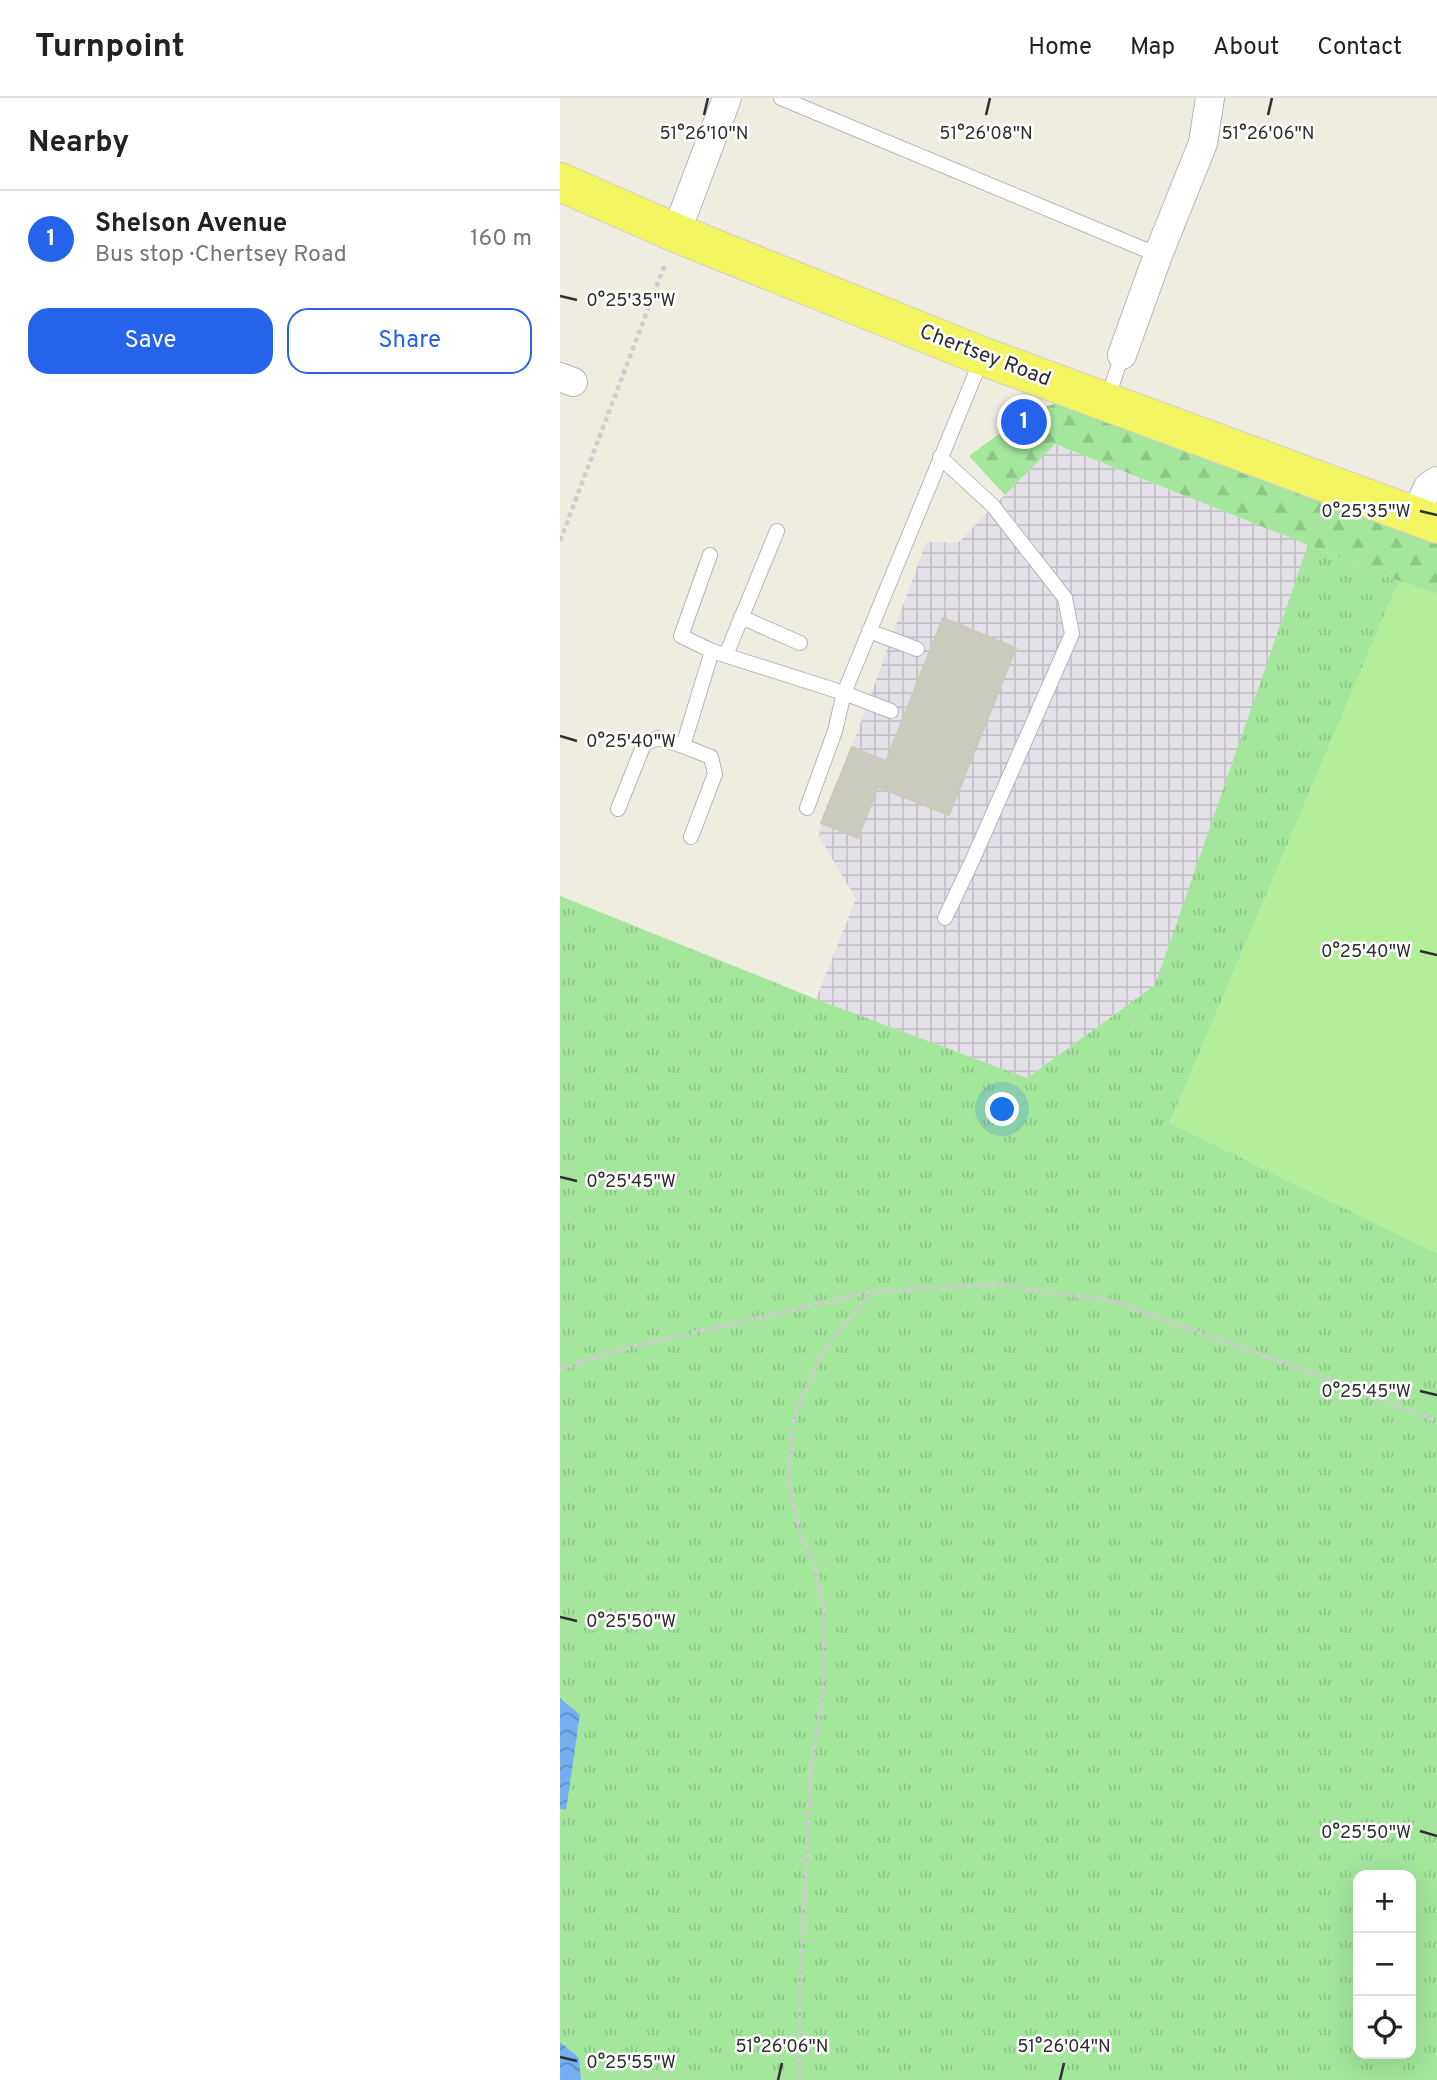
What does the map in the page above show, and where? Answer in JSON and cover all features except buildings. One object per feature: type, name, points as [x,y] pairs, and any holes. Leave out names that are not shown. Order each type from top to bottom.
[{"type":"main road","name":"Chertsey Road","points":[[560,184],[982,356],[1426,520]]},
{"type":"street","points":[[677,233],[726,98]]},
{"type":"street","points":[[1122,355],[1203,143],[1210,98]]},
{"type":"street","name":"Chertsey Road","points":[[1426,520],[1428,486],[1437,481]]},
{"type":"lane","points":[[781,98],[1158,255]]},
{"type":"lane","points":[[1106,401],[1122,355]]},
{"type":"lane","points":[[807,808],[835,731],[844,693],[982,356]]},
{"type":"lane","points":[[940,457],[993,506],[1065,598],[1072,634],[945,918]]},
{"type":"lane","points":[[683,746],[719,653],[741,617],[778,531]]},
{"type":"lane","points":[[710,555],[681,636],[719,653],[891,711]]},
{"type":"lane","points":[[741,617],[800,643]]},
{"type":"lane","points":[[869,631],[916,649]]},
{"type":"lane","points":[[618,809],[644,744],[657,738],[683,746],[711,757],[715,774],[691,837]]},
{"type":"path","points":[[560,541],[677,233]]},
{"type":"path","points":[[560,1369],[619,1350],[871,1292],[996,1284],[1111,1301],[1437,1421]]},
{"type":"path","points":[[799,2080],[799,2013],[811,1766],[823,1699],[824,1611],[816,1570],[800,1532],[788,1479],[790,1455],[794,1418],[823,1352],[871,1292]]},
{"type":"shaded area","points":[[1054,444],[1309,545],[1155,985],[1027,1078],[816,999],[856,899],[819,836],[821,823],[852,747],[926,542],[958,543]]},
{"type":"green space","points":[[1054,404],[1074,405],[1437,537],[1437,594],[1055,444],[1005,495],[969,456],[1027,413]]},
{"type":"green space","points":[[1308,545],[1399,581],[1170,1123],[1437,1253],[1437,2080],[581,2080],[578,2058],[560,2042],[560,1809],[565,1810],[580,1716],[560,1698],[560,896],[816,999],[1027,1078],[1155,985]]},
{"type":"green space","points":[[1399,581],[1437,594],[1437,1253],[1170,1123]]},
{"type":"water","points":[[560,1698],[580,1715],[566,1810],[560,1809]]},
{"type":"water","points":[[560,2042],[579,2058],[581,2080],[560,2080]]},
{"type":"place","name":"Shelson Avenue","points":[[1024,422]]}]
